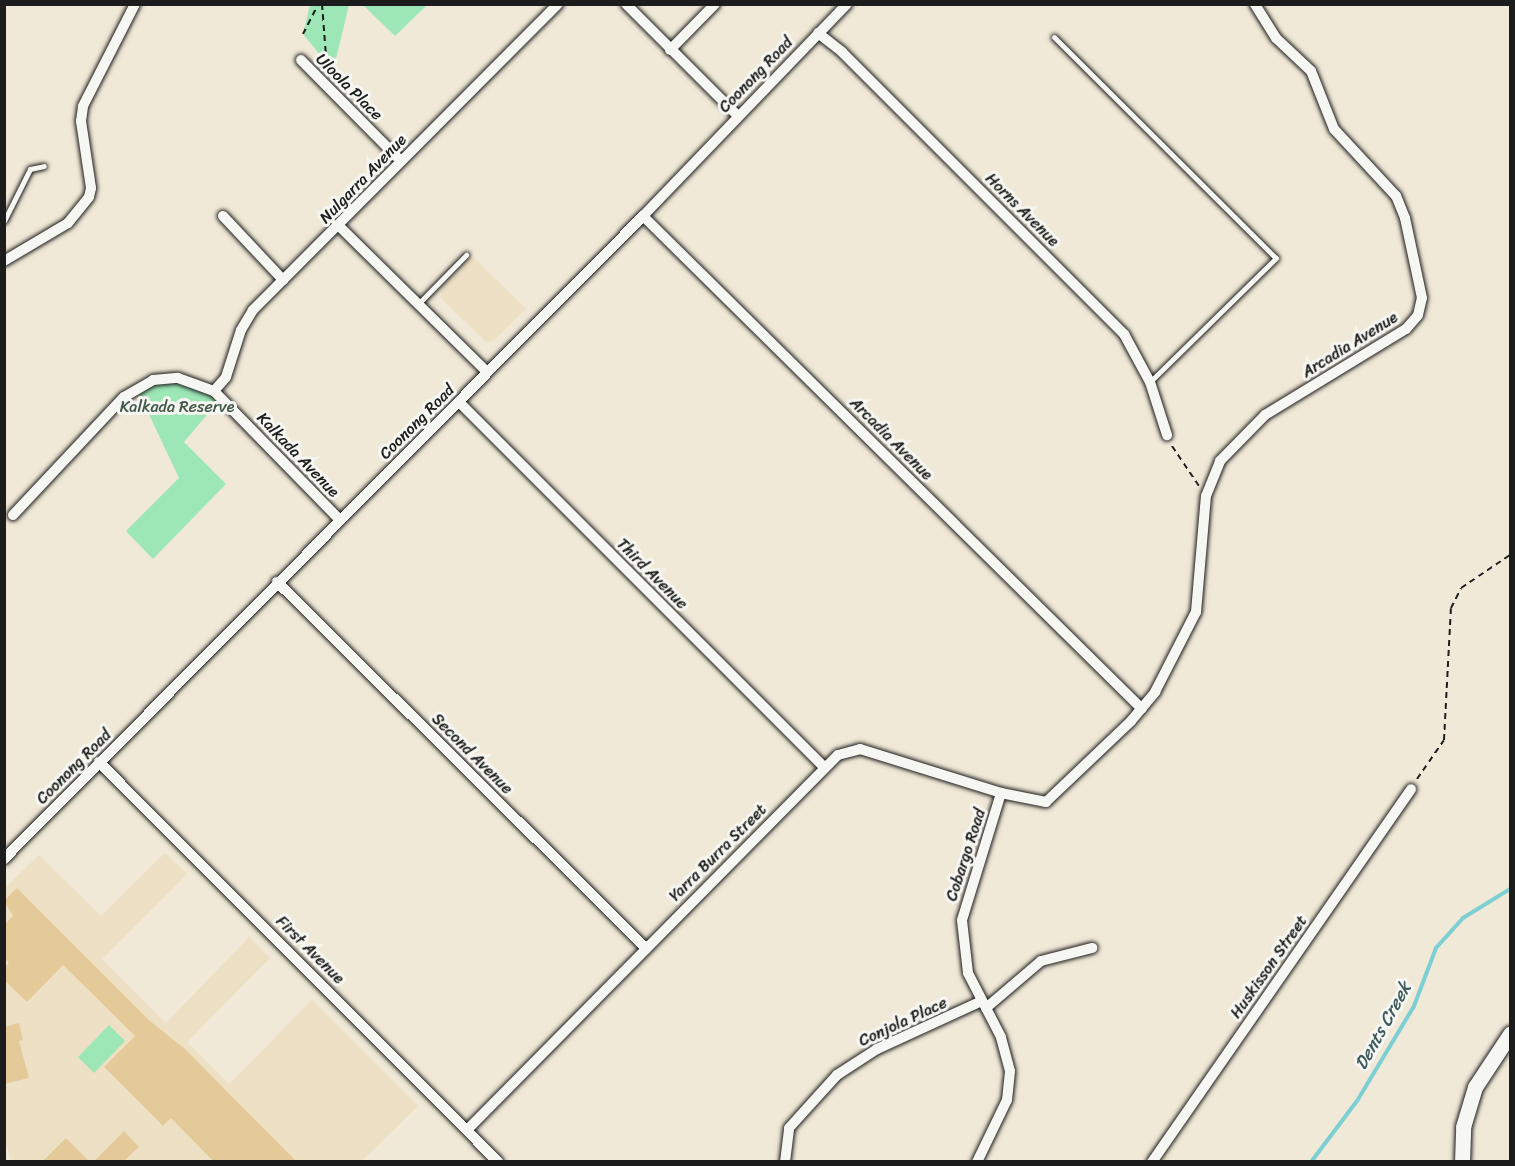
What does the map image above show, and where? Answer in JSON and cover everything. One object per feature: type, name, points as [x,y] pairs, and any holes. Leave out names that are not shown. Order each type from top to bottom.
[{"type":"street","points":[[4,261],[68,223],[89,197],[91,188],[82,127],[83,106],[135,4]]},
{"type":"street","name":"Nulgarra Avenue","points":[[214,391],[226,377],[249,315],[558,4]]},
{"type":"street","points":[[626,4],[738,116]]},
{"type":"street","points":[[670,50],[715,4]]},
{"type":"street","name":"Coonong Road","points":[[4,859],[277,582],[644,216],[847,4]]},
{"type":"street","name":"Arcadia Avenue","points":[[1046,802],[1142,709],[1165,677],[1196,612],[1206,496],[1220,461],[1249,428],[1406,329],[1418,315],[1422,298],[1405,218],[1396,196],[1334,129],[1311,71],[1276,38],[1255,4]]},
{"type":"street","name":"Horns Avenue","points":[[818,33],[842,52],[1115,324],[1132,345],[1150,382],[1167,435]]},
{"type":"street","name":"Uloola Place","points":[[301,60],[324,80],[401,161]]},
{"type":"street","points":[[223,216],[284,280]]},
{"type":"street","name":"Arcadia Avenue","points":[[644,216],[1142,709]]},
{"type":"street","points":[[339,226],[487,372]]},
{"type":"street","name":"Kalkada Avenue","points":[[13,515],[124,397],[153,380],[178,378],[214,391],[340,520]]},
{"type":"street","name":"Third Avenue","points":[[459,402],[824,767]]},
{"type":"street","name":"Second Avenue","points":[[277,582],[645,947]]},
{"type":"street","name":"Yarra Burra Street","points":[[468,1129],[645,947],[838,754],[861,748],[1001,793],[1046,802]]},
{"type":"street","name":"First Avenue","points":[[99,762],[498,1161]]},
{"type":"street","name":"Huskisson Street","points":[[1152,1161],[1411,789]]},
{"type":"street","name":"Cobargo Road","points":[[977,1161],[1004,1109],[1010,1082],[1006,1048],[964,958],[962,920],[1001,793]]},
{"type":"street","name":"Conjola Place","points":[[785,1161],[789,1128],[837,1075],[877,1049],[984,1005],[1041,961],[1092,948]]},
{"type":"street","points":[[1462,1161],[1463,1126],[1475,1087],[1510,1034]]},
{"type":"lane","points":[[1054,37],[1276,258],[1150,382]]},
{"type":"lane","points":[[4,221],[30,169],[44,166]]},
{"type":"lane","points":[[418,304],[466,255]]},
{"type":"path","points":[[303,34],[320,4]]},
{"type":"path","points":[[320,4],[327,71],[324,80]]},
{"type":"path","points":[[1167,435],[1182,466],[1206,496]]},
{"type":"path","points":[[1411,789],[1444,740],[1451,608],[1461,588],[1510,555]]},
{"type":"shaded area","points":[[473,257],[526,309],[494,341],[486,342],[441,298],[442,288]]},
{"type":"shaded area","points":[[165,853],[187,874],[102,959],[166,1023],[249,937],[270,958],[187,1042],[229,1084],[312,1000],[418,1106],[362,1161],[11,1161],[4,1137],[4,889],[39,855],[101,916]]},
{"type":"green space","points":[[310,5],[349,5],[333,71],[303,34]]},
{"type":"green space","points":[[363,5],[427,5],[395,36]]},
{"type":"green space","name":"Kalkada Reserve","points":[[178,378],[221,398],[184,442],[226,484],[153,559],[126,531],[179,478],[137,389]]},
{"type":"green space","points":[[109,1025],[125,1041],[94,1073],[78,1057]]},
{"type":"building","points":[[17,888],[150,1021],[185,1049],[296,1161],[213,1161],[171,1118],[163,1126],[104,1067],[135,1036],[63,965],[27,1002],[4,980],[4,968],[9,963],[4,958],[4,925],[13,916],[4,901]]},
{"type":"building","points":[[19,1023],[23,1040],[19,1041],[29,1078],[4,1084],[4,1027]]},
{"type":"building","points":[[124,1131],[139,1147],[124,1161],[94,1161]]},
{"type":"building","points":[[66,1138],[89,1161],[43,1161]]},
{"type":"waterway","name":"Dents Creek","points":[[1311,1162],[1357,1101],[1414,1006],[1436,948],[1463,918],[1510,889]]}]
